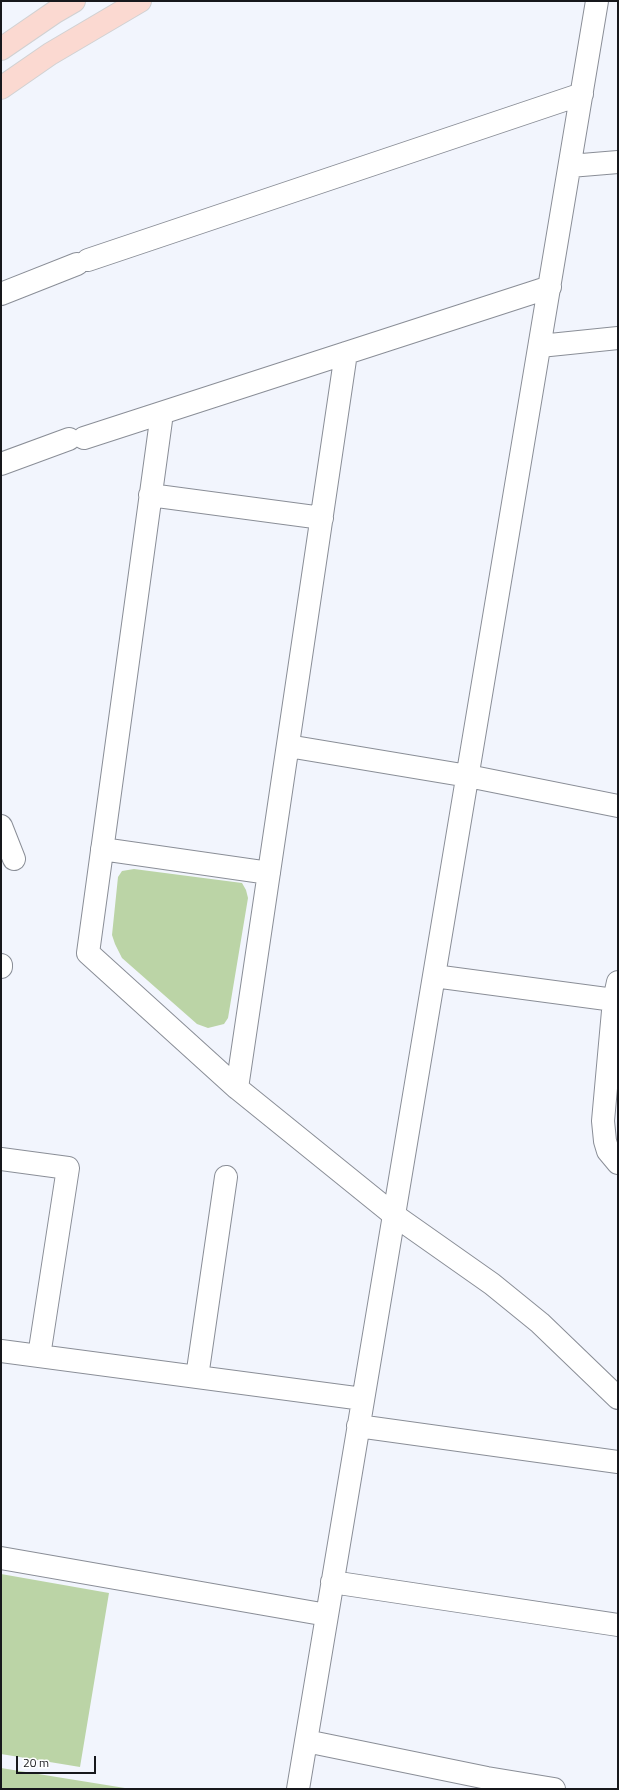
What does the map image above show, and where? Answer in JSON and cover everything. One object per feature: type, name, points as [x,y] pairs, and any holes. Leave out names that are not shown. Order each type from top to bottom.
[{"type":"main road","points":[[1,49],[53,6],[74,1]]},
{"type":"main road","points":[[1,88],[50,54],[140,1]]},
{"type":"street","points":[[298,1789],[597,1]]},
{"type":"street","points":[[1,294],[83,262],[582,94]]},
{"type":"street","points":[[570,166],[618,162]]},
{"type":"street","points":[[1,464],[550,287]]},
{"type":"street","points":[[540,346],[618,338]]},
{"type":"street","points":[[238,1088],[346,353]]},
{"type":"street","points":[[162,413],[88,953],[238,1088],[394,1215],[504,1293],[540,1323],[618,1398]]},
{"type":"street","points":[[150,495],[322,518]]},
{"type":"street","points":[[288,746],[468,776],[618,806]]},
{"type":"street","points":[[1,826],[14,858]]},
{"type":"street","points":[[102,849],[269,873]]},
{"type":"street","points":[[434,976],[616,991],[610,1116],[605,1141],[608,1151],[618,1163]]},
{"type":"street","points":[[1,1159],[68,1168],[39,1356]]},
{"type":"street","points":[[197,1377],[226,1177]]},
{"type":"street","points":[[1,1351],[363,1399]]},
{"type":"street","points":[[358,1426],[618,1462]]},
{"type":"street","points":[[1,1558],[327,1615]]},
{"type":"street","points":[[332,1582],[618,1625]]},
{"type":"street","points":[[306,1741],[486,1783],[554,1789]]},
{"type":"green space","points":[[134,869],[242,883],[248,898],[228,1018],[224,1024],[208,1028],[197,1024],[122,958],[112,935],[118,877],[122,871]]},
{"type":"green space","points":[[1,1574],[109,1593],[80,1767],[1,1754]]},
{"type":"green space","points":[[1,1768],[131,1789],[1,1789]]}]
